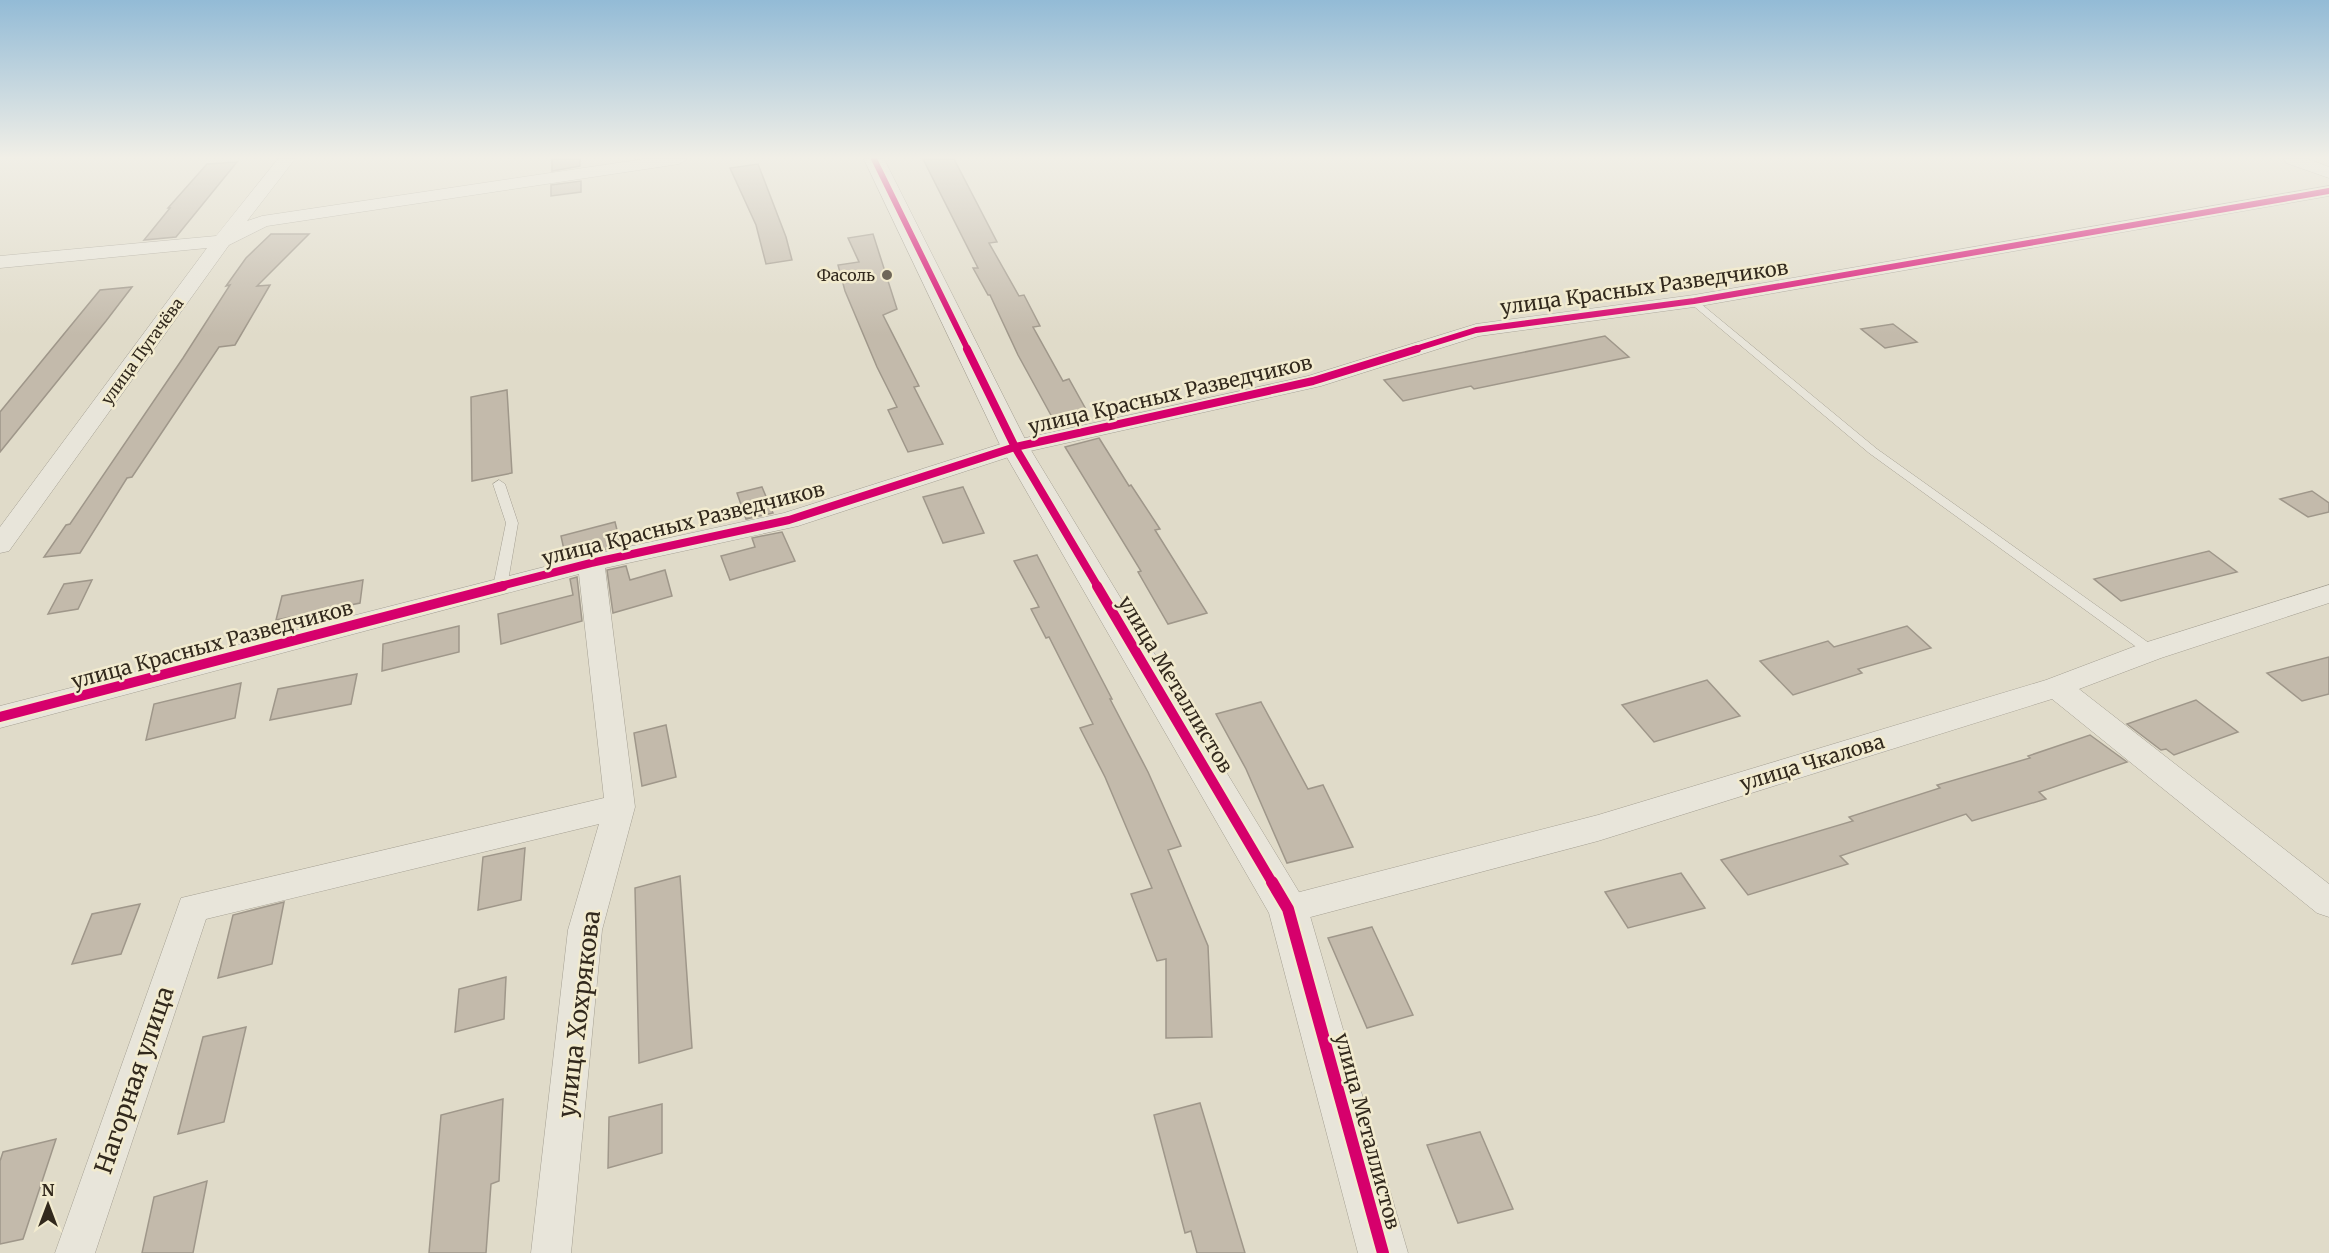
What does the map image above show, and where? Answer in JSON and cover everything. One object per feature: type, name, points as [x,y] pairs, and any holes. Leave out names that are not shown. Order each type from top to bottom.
[{"type":"street","name":"улица Пугачёва","points":[[0,545],[241,217]]},
{"type":"street","points":[[0,262],[222,242],[262,221],[286,217]]},
{"type":"street","name":"улица Металлистов","points":[[903,217],[1015,447],[1288,909],[1383,1253]]},
{"type":"street","name":"улица Красных Разведчиков","points":[[0,717],[591,563],[789,520],[1015,447],[1313,381],[1476,330],[1694,301],[2176,217]]},
{"type":"street","name":"улица Хохрякова","points":[[551,1253],[585,930],[620,807],[591,563]]},
{"type":"street","name":"улица Чкалова","points":[[1288,909],[1598,828],[2056,687],[2151,651],[2329,594]]},
{"type":"street","points":[[2056,687],[2329,903]]},
{"type":"street","name":"Нагорная улица","points":[[75,1253],[193,908],[620,807]]},
{"type":"lane","points":[[1694,301],[1873,451],[2151,651]]},
{"type":"lane","points":[[499,484],[512,523],[500,587]]},
{"type":"building","points":[[162,217],[192,217],[176,237],[144,240]]},
{"type":"building","points":[[753,217],[779,217],[792,260],[766,264]]},
{"type":"building","points":[[953,217],[984,217],[997,242],[989,243],[1019,296],[1024,295],[1040,326],[1033,327],[1063,381],[1069,379],[1088,413],[1084,414],[1089,422],[1058,428],[1018,355],[990,295],[973,268],[978,268]]},
{"type":"building","points":[[271,234],[309,234],[257,286],[270,285],[235,345],[219,347],[132,477],[127,478],[80,553],[44,557],[66,525],[70,524],[183,358],[230,285],[226,286],[246,258]]},
{"type":"building","points":[[873,234],[897,309],[883,315],[919,386],[914,387],[943,444],[908,452],[888,410],[897,407],[877,367],[845,291],[838,265],[859,262],[848,238]]},
{"type":"building","points":[[132,287],[0,452],[0,412],[100,290]]},
{"type":"building","points":[[1893,324],[1917,342],[1885,348],[1861,329]]},
{"type":"building","points":[[1605,336],[1629,357],[1403,401],[1384,380]]},
{"type":"building","points":[[507,390],[512,473],[472,481],[471,397]]},
{"type":"building","points":[[1099,438],[1129,486],[1131,485],[1160,529],[1155,530],[1207,613],[1168,624],[1138,572],[1141,571],[1065,447]]},
{"type":"building","points":[[762,487],[773,513],[746,519],[737,493]]},
{"type":"building","points":[[963,487],[984,533],[943,543],[923,497]]},
{"type":"building","points":[[2312,491],[2329,503],[2329,512],[2308,517],[2280,499]]},
{"type":"building","points":[[615,522],[621,546],[566,559],[561,536]]},
{"type":"building","points":[[782,532],[795,561],[730,580],[721,556],[755,547],[752,538]]},
{"type":"building","points":[[2209,551],[2237,572],[2121,601],[2094,579]]},
{"type":"building","points":[[1037,555],[1112,699],[1110,699],[1148,772],[1181,846],[1168,850],[1208,946],[1212,1037],[1166,1038],[1166,959],[1157,961],[1131,894],[1152,888],[1105,777],[1080,728],[1093,724],[1049,637],[1046,638],[1031,609],[1039,607],[1014,561]]},
{"type":"building","points":[[626,566],[630,580],[665,570],[672,596],[613,613],[607,570]]},
{"type":"building","points":[[577,577],[582,621],[501,644],[498,614],[573,595],[570,579]]},
{"type":"building","points":[[92,580],[78,609],[48,614],[64,584]]},
{"type":"building","points":[[363,580],[360,603],[276,620],[282,596]]},
{"type":"building","points":[[459,626],[459,652],[382,671],[383,644]]},
{"type":"building","points":[[1907,626],[1931,648],[1858,669],[1862,673],[1793,695],[1760,661],[1828,641],[1834,647]]},
{"type":"building","points":[[2329,657],[2329,694],[2302,701],[2267,673]]},
{"type":"building","points":[[357,674],[351,704],[270,720],[278,689]]},
{"type":"building","points":[[1707,680],[1740,716],[1654,742],[1622,705]]},
{"type":"building","points":[[241,683],[235,718],[146,740],[154,704]]},
{"type":"building","points":[[2196,700],[2238,732],[2174,755],[2166,749],[2161,750],[2127,724]]},
{"type":"building","points":[[1261,702],[1308,789],[1323,785],[1353,847],[1287,863],[1246,769],[1216,714]]},
{"type":"building","points":[[666,725],[676,777],[642,786],[634,733]]},
{"type":"building","points":[[2090,735],[2127,762],[2039,792],[2046,799],[1972,821],[1966,814],[1840,856],[1848,864],[1748,895],[1721,860],[1853,821],[1849,817],[1940,788],[1937,785],[2030,758],[2028,756]]},
{"type":"building","points":[[525,848],[521,900],[478,910],[483,857]]},
{"type":"building","points":[[1681,873],[1705,908],[1628,928],[1605,892]]},
{"type":"building","points":[[680,876],[692,1048],[639,1063],[635,888]]},
{"type":"building","points":[[284,902],[272,964],[218,978],[233,915]]},
{"type":"building","points":[[140,904],[121,954],[72,964],[92,914]]},
{"type":"building","points":[[1372,927],[1413,1015],[1367,1028],[1328,938]]},
{"type":"building","points":[[506,977],[504,1019],[455,1032],[459,989]]},
{"type":"building","points":[[246,1027],[224,1122],[178,1134],[203,1037]]},
{"type":"building","points":[[503,1099],[499,1181],[491,1184],[486,1253],[429,1253],[441,1115]]},
{"type":"building","points":[[1200,1103],[1245,1253],[1197,1253],[1191,1231],[1185,1233],[1154,1115]]},
{"type":"building","points":[[662,1104],[662,1153],[608,1168],[609,1117]]},
{"type":"building","points":[[1480,1132],[1513,1209],[1458,1223],[1427,1145]]},
{"type":"building","points":[[56,1139],[23,1239],[0,1244],[0,1161],[3,1152]]},
{"type":"building","points":[[207,1181],[193,1253],[142,1253],[154,1197]]},
{"type":"cycle path","points":[[903,217],[1015,447],[1288,909],[1383,1253]]},
{"type":"cycle path","points":[[0,717],[591,563],[789,520],[1015,447],[1313,381],[1476,330],[1694,301],[2176,217]]},
{"type":"place","name":"Фасоль","points":[[887,275]]}]
